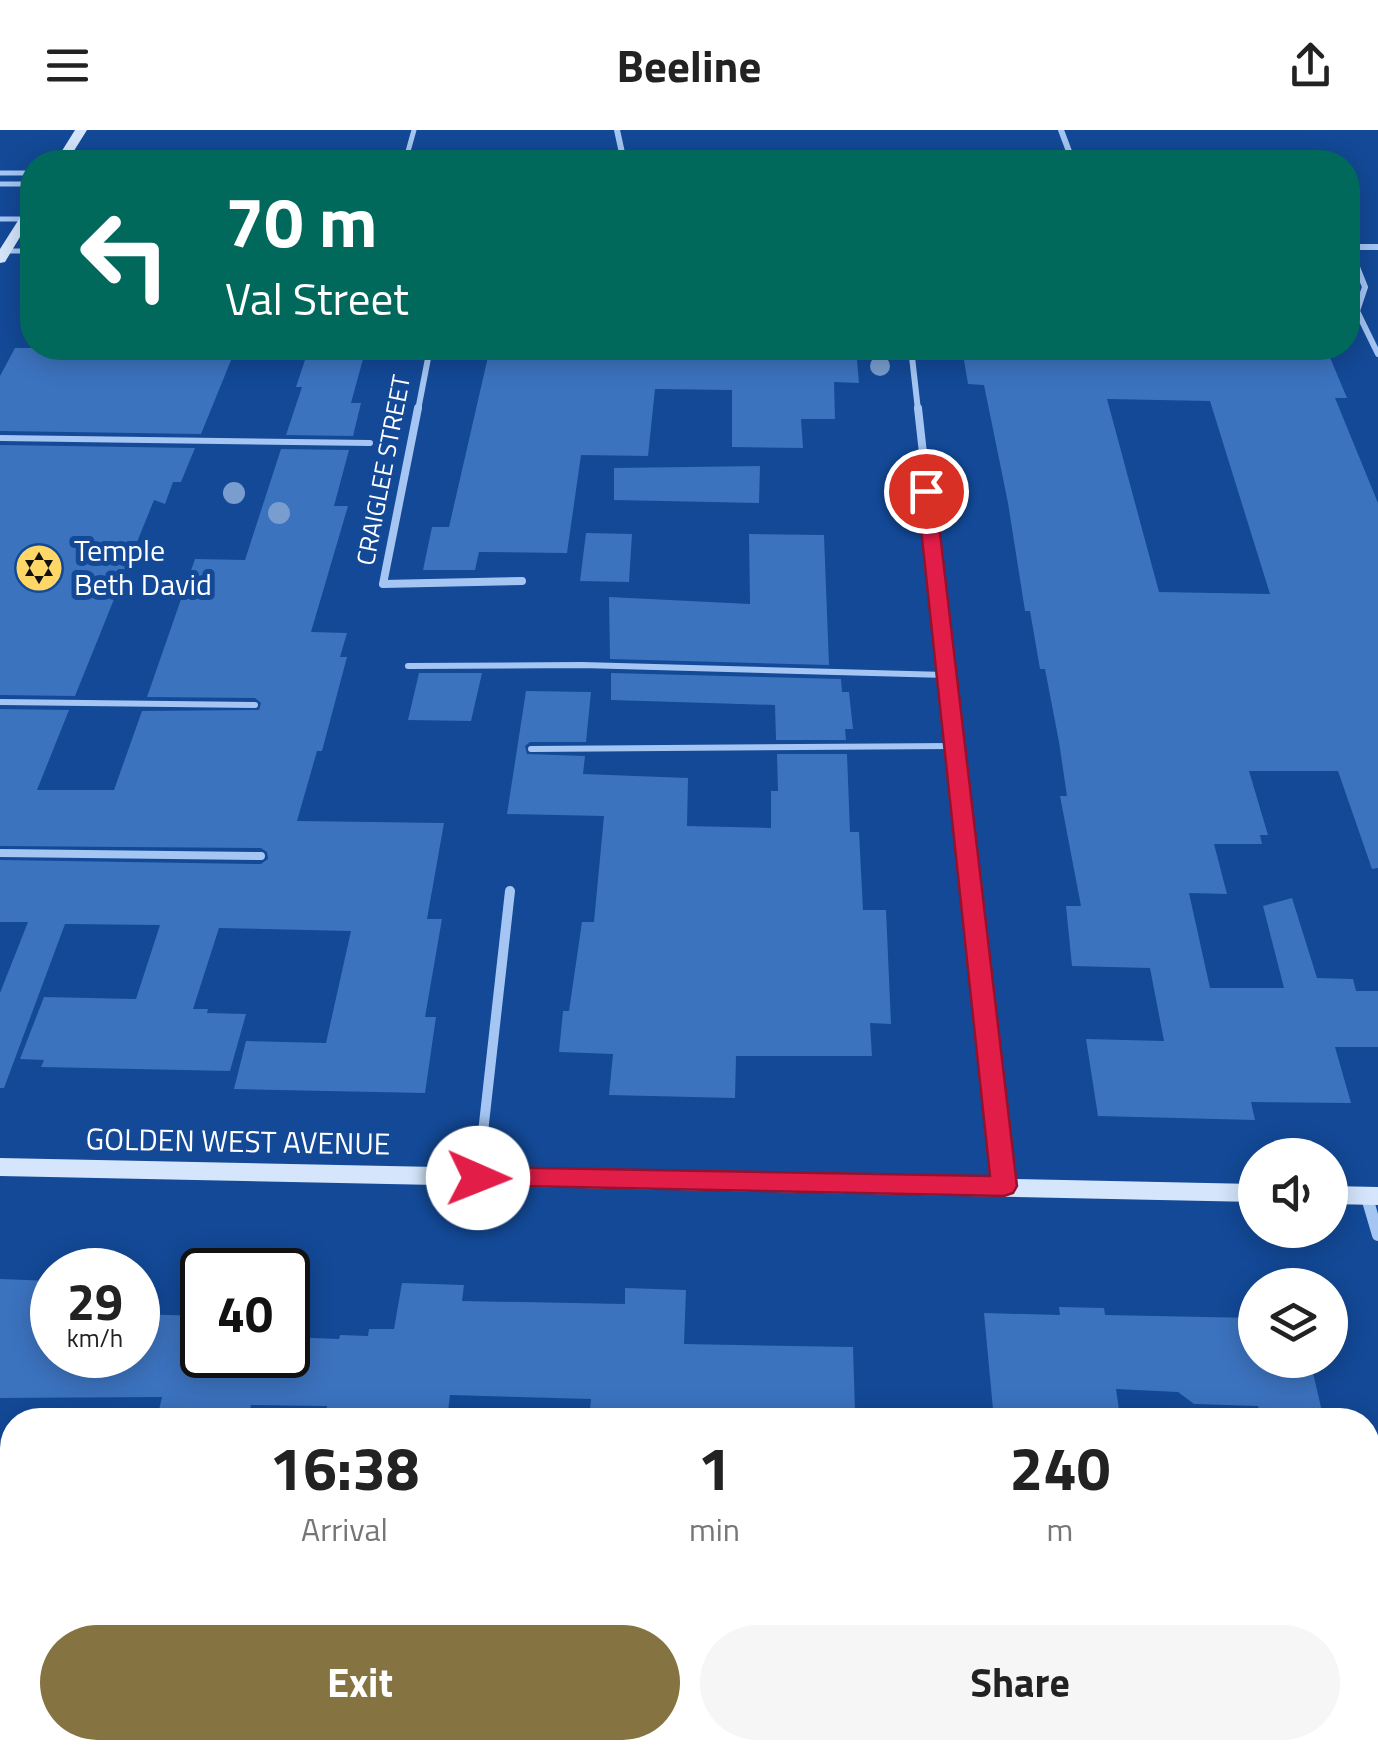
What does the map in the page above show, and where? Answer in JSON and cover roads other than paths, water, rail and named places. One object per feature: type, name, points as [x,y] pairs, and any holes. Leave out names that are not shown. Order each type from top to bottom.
[{"type":"street","points":[[3,255],[20,228]]},
{"type":"street","points":[[1360,273],[1365,287],[1360,296]]},
{"type":"street","points":[[1360,324],[1378,354]]},
{"type":"street","name":"CRAIGLEE STREET","points":[[428,360],[383,584],[522,581]]},
{"type":"street","points":[[912,360],[1004,1186]]},
{"type":"street","points":[[478,1178],[510,891]]},
{"type":"street","name":"GOLDEN WEST AVENUE","points":[[0,1167],[1238,1193]]},
{"type":"street","points":[[1372,1196],[1378,1235]]},
{"type":"lane","points":[[0,438],[370,442]]},
{"type":"lane","points":[[408,666],[946,675]]},
{"type":"lane","points":[[0,702],[255,705]]},
{"type":"lane","points":[[531,749],[953,746]]},
{"type":"lane","points":[[0,853],[260,856]]},
{"type":"place","name":"Temple Beth David","points":[[39,568]]}]
